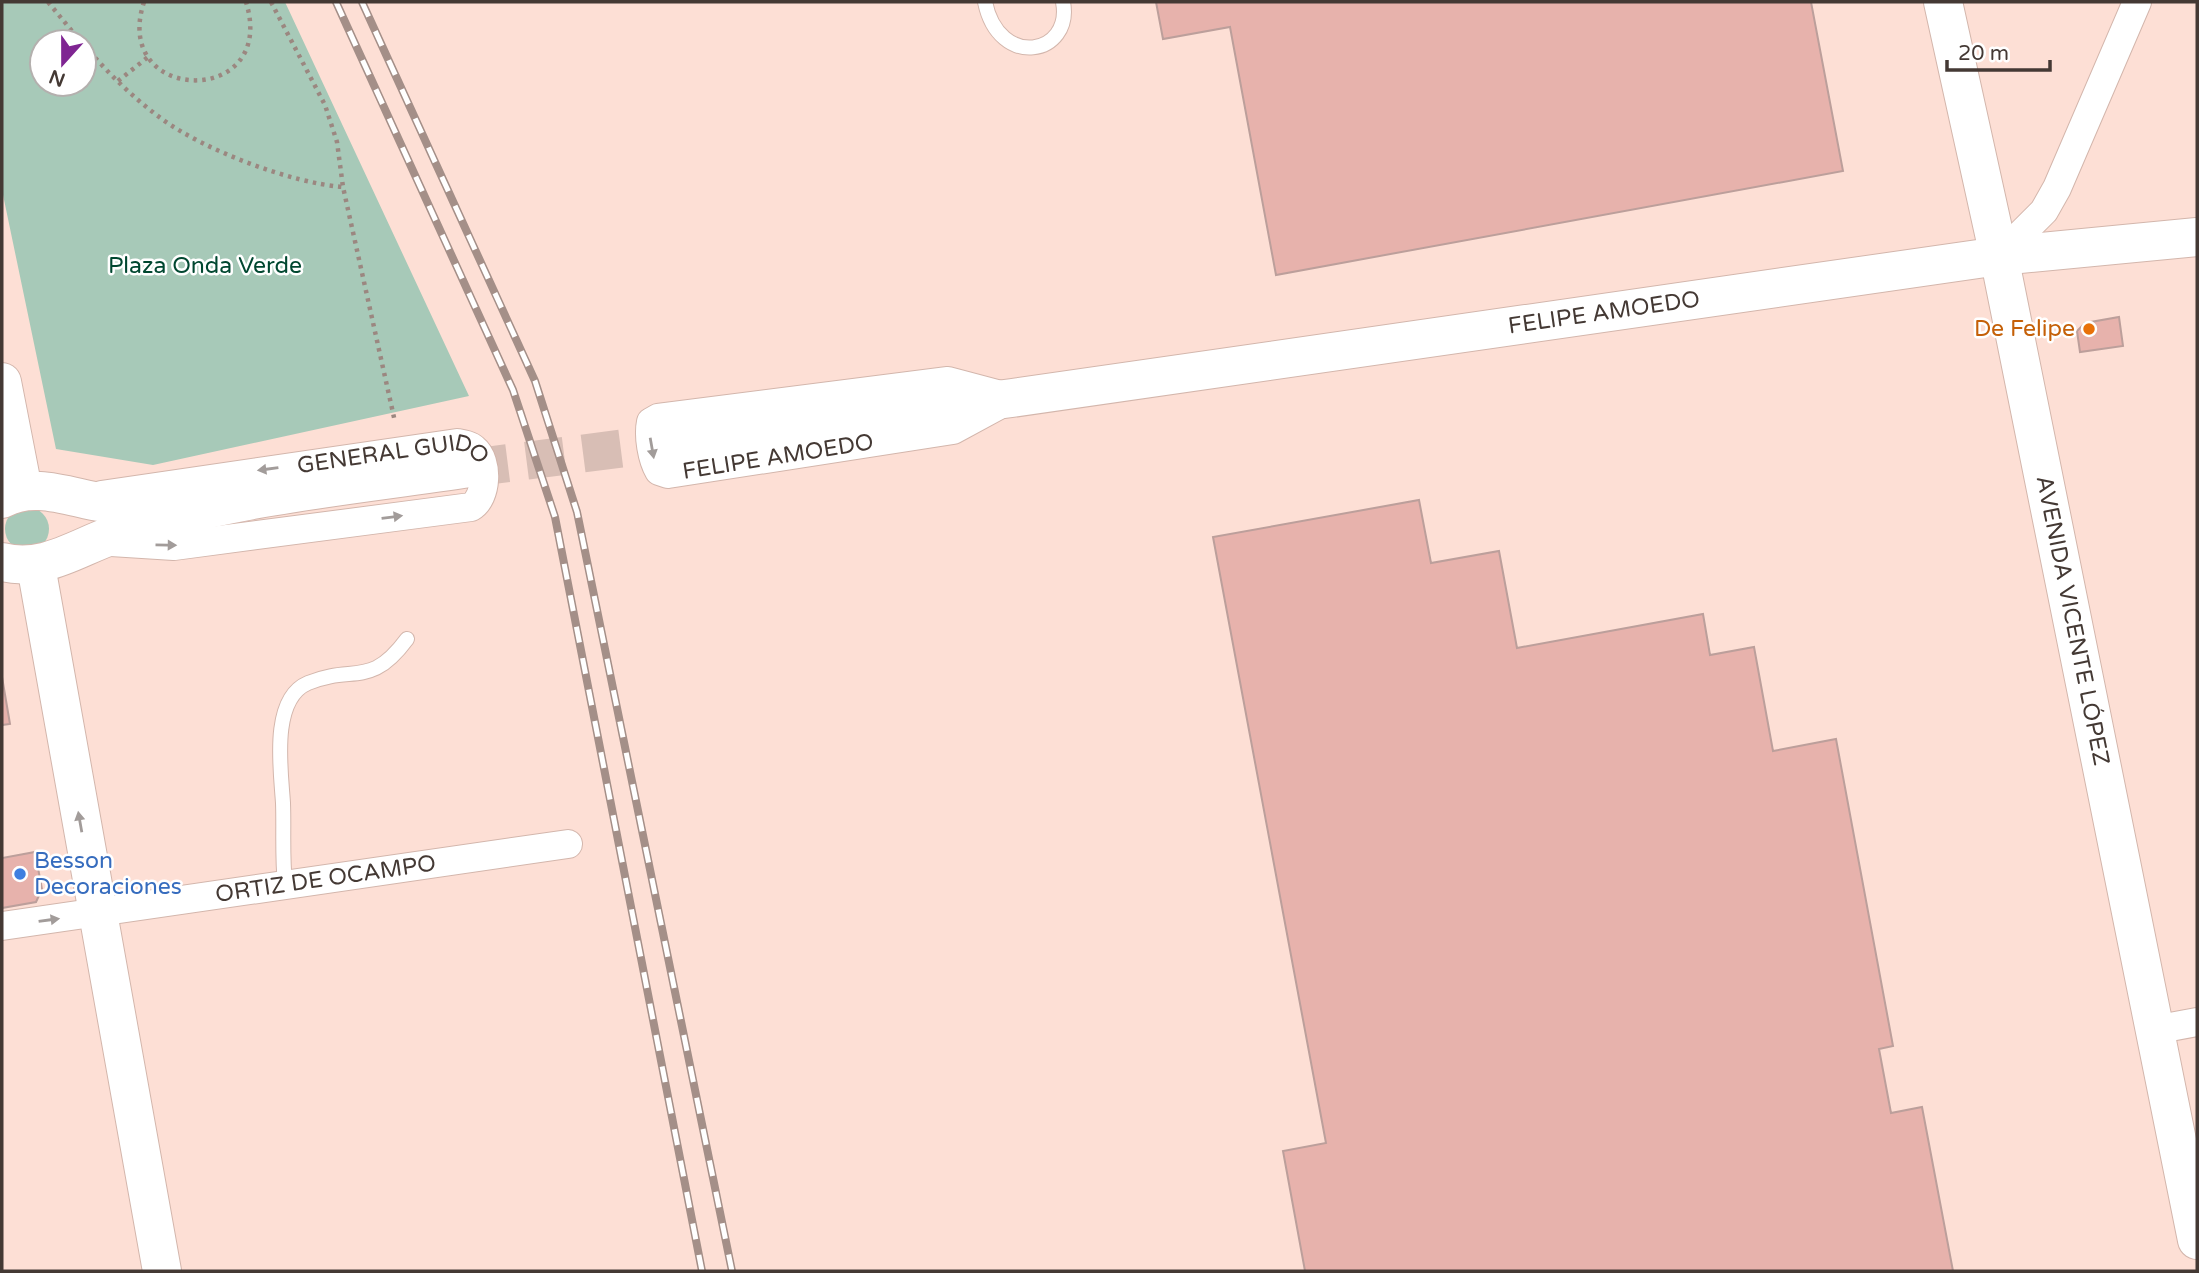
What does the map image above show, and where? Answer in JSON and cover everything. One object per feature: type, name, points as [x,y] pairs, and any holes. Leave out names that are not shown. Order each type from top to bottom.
[{"type":"main road","name":"AVENIDA VICENTE LÓPEZ","points":[[1943,2],[1999,257],[2197,1240]]},
{"type":"main road","name":"FELIPE AMOEDO","points":[[673,442],[1012,398],[1999,257],[2197,237]]},
{"type":"main road","points":[[2,382],[12,495]]},
{"type":"main road","name":"GENERAL GUIDO","points":[[19,564],[197,509],[470,468]]},
{"type":"main road","name":"GENERAL GUIDO","points":[[12,495],[197,509]]},
{"type":"main road","points":[[19,564],[96,914],[162,1271]]},
{"type":"street","points":[[1999,257],[2044,211],[2057,188],[2137,2]]},
{"type":"street","name":"FELIPE AMOEDO","points":[[948,381],[1012,398],[953,430],[668,474],[659,471],[655,465],[649,430],[651,422],[658,418],[948,381]]},
{"type":"street","name":"GENERAL GUIDO","points":[[82,499],[123,489],[457,443],[474,449],[480,456],[484,489],[478,503],[471,507],[174,546],[98,541]]},
{"type":"street","name":"ORTIZ DE OCAMPO","points":[[2,926],[568,844]]},
{"type":"street","points":[[2154,1030],[2197,1022]]},
{"type":"lane","points":[[985,2],[993,27],[1003,40],[1018,47],[1037,46],[1054,38],[1066,17],[1063,2]]},
{"type":"lane","points":[[285,884],[279,747],[291,698],[307,683],[376,670],[393,658],[407,639]]},
{"type":"path","points":[[48,2],[70,28]]},
{"type":"path","points":[[144,2],[139,20],[139,37],[148,57],[157,68],[174,78],[193,83],[212,80],[229,71],[243,56],[250,38],[251,19],[246,2]]},
{"type":"path","points":[[271,2],[325,105],[337,142],[342,187],[401,450]]},
{"type":"path","points":[[118,81],[148,57]]},
{"type":"path","points":[[98,60],[164,121],[215,147],[275,172],[318,185],[342,187]]},
{"type":"green space","name":"Plaza Onda Verde","points":[[2,2],[285,2],[469,396],[153,465],[56,449],[2,190]]},
{"type":"green space","points":[[27,507],[42,514],[49,529],[42,544],[27,551],[12,544],[5,529],[12,514]]},
{"type":"building","points":[[1156,2],[1811,2],[1843,171],[1276,275],[1230,27],[1163,39]]},
{"type":"building","points":[[2119,317],[2123,346],[2080,352],[2077,331],[2085,323]]},
{"type":"building","points":[[1419,500],[1431,563],[1499,551],[1517,648],[1703,614],[1710,655],[1754,647],[1773,751],[1836,739],[1893,1046],[1879,1049],[1891,1113],[1922,1107],[1953,1271],[1305,1271],[1283,1151],[1326,1143],[1213,537]]},
{"type":"building","points":[[2,677],[10,724],[2,725]]},
{"type":"building","name":"Besson Decoraciones","points":[[35,852],[42,889],[36,902],[2,908],[2,858]]},
{"type":"tunnel","points":[[470,468],[673,442]]},
{"type":"railway","points":[[336,2],[513,390],[555,517],[702,1271]]},
{"type":"railway","points":[[362,2],[535,381],[577,512],[732,1271]]},
{"type":"place","name":"De Felipe","points":[[2089,329]]},
{"type":"place","name":"Besson Decoraciones","points":[[20,874]]}]
